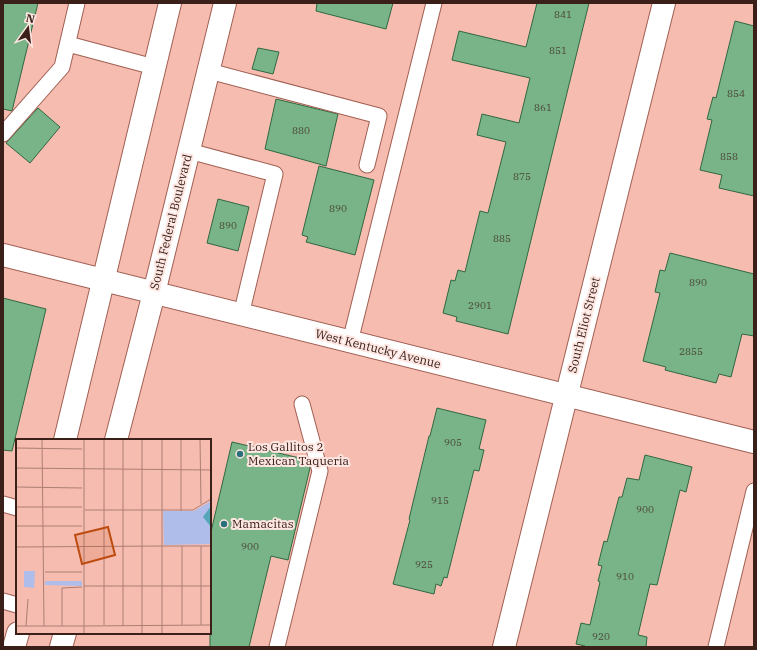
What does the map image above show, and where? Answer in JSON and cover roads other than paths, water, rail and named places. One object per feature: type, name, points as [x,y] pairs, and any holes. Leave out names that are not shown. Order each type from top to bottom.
[{"type":"street","points":[[65,439],[105,280],[170,3]]},
{"type":"street","name":"South Federal Boulevard","points":[[116,439],[154,293],[225,3]]},
{"type":"street","name":"South Eliot Street","points":[[504,647],[664,3]]},
{"type":"street","name":"West Kentucky Avenue","points":[[3,255],[754,442]]},
{"type":"street","points":[[14,647],[18,634]]},
{"type":"street","points":[[61,647],[65,634]]},
{"type":"lane","points":[[3,134],[62,67],[77,3]]},
{"type":"lane","points":[[350,342],[434,3]]},
{"type":"lane","points":[[68,44],[154,67]]},
{"type":"lane","points":[[209,71],[405,122]]},
{"type":"lane","points":[[367,165],[379,116]]},
{"type":"lane","points":[[189,152],[276,174],[241,314]]},
{"type":"lane","points":[[277,647],[320,471],[302,404]]},
{"type":"lane","points":[[716,647],[754,492]]},
{"type":"lane","points":[[3,504],[16,508]]},
{"type":"lane","points":[[3,601],[16,605]]},
{"type":"place","name":"Los Gallitos 2 Mexican Taqueria","points":[[240,454]]},
{"type":"place","name":"Mamacitas","points":[[224,524]]}]
